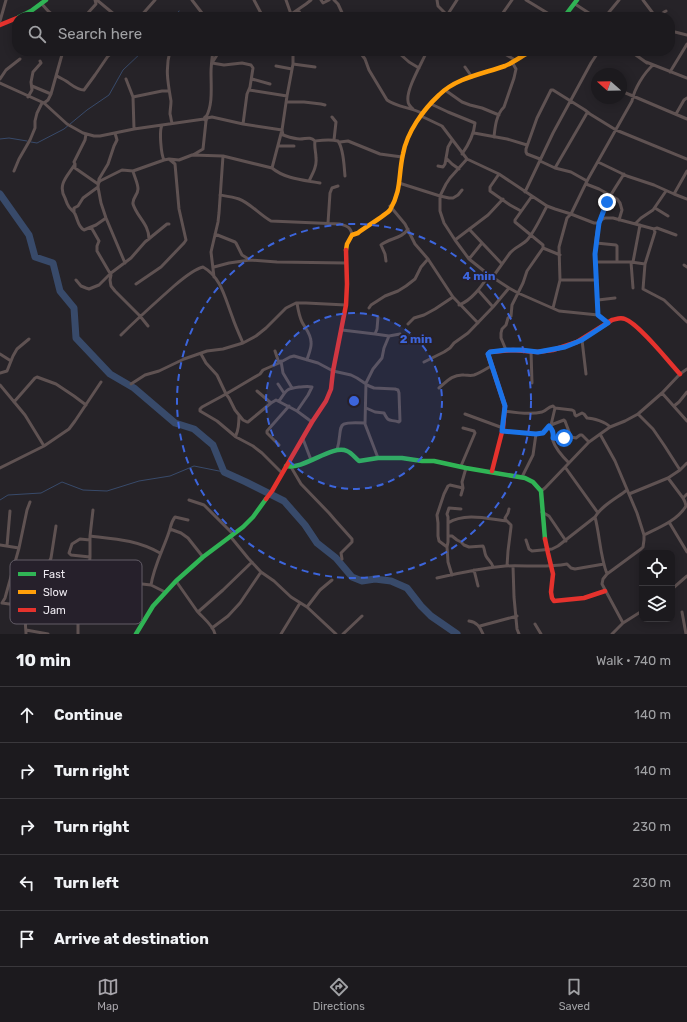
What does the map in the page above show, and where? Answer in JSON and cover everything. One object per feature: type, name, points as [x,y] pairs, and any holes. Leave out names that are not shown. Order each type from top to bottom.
[{"type":"street","points":[[0,21],[6,0]]},
{"type":"street","points":[[29,12],[46,0]]},
{"type":"street","points":[[88,12],[96,4],[96,0],[110,12]]},
{"type":"street","points":[[144,12],[155,0]]},
{"type":"street","points":[[192,0],[201,12]]},
{"type":"street","points":[[254,0],[260,12]]},
{"type":"street","points":[[286,0],[290,12]]},
{"type":"street","points":[[294,12],[311,0]]},
{"type":"street","points":[[321,0],[323,3],[329,0]]},
{"type":"street","points":[[334,0],[338,4],[342,12]]},
{"type":"street","points":[[437,0],[438,6],[443,12]]},
{"type":"street","points":[[450,12],[458,0]]},
{"type":"street","points":[[504,12],[512,0]]},
{"type":"street","points":[[526,0],[546,12]]},
{"type":"street","points":[[609,12],[619,0]]},
{"type":"street","points":[[643,0],[652,12]]},
{"type":"street","points":[[568,12],[576,2],[589,12]]},
{"type":"street","points":[[42,3],[50,12]]},
{"type":"street","points":[[0,25],[12,20]]},
{"type":"street","points":[[675,32],[686,34],[687,30]]},
{"type":"street","points":[[670,72],[687,44]]},
{"type":"street","points":[[14,170],[35,128],[36,117],[43,103],[48,100],[51,94],[62,56]]},
{"type":"street","points":[[56,76],[66,80],[80,90],[84,90],[108,56]]},
{"type":"street","points":[[168,56],[167,70],[172,123]]},
{"type":"street","points":[[74,212],[74,208],[78,206],[83,198],[98,186],[100,181],[122,170],[133,170],[164,160],[179,160],[203,149],[206,119],[210,108],[212,56]]},
{"type":"street","points":[[212,63],[216,56]]},
{"type":"street","points":[[272,168],[282,130],[293,56]]},
{"type":"street","points":[[363,56],[369,70],[387,100],[391,103],[418,111],[422,115],[442,126],[467,159],[499,174],[547,206],[594,223],[599,223]]},
{"type":"street","points":[[402,56],[419,68]]},
{"type":"street","points":[[414,110],[409,104],[408,96],[410,86],[424,56]]},
{"type":"street","points":[[494,137],[496,123],[501,110],[504,107],[516,69],[514,61],[507,56]]},
{"type":"street","points":[[352,234],[360,232],[389,210],[390,206],[393,204],[397,195],[402,158],[407,140],[422,115],[439,95],[454,83],[503,67],[522,56]]},
{"type":"street","points":[[525,192],[570,100],[596,56]]},
{"type":"street","points":[[637,56],[646,62],[687,78]]},
{"type":"street","points":[[0,79],[6,70],[20,59]]},
{"type":"street","points":[[28,97],[32,90],[31,82],[33,72],[41,63],[40,61]]},
{"type":"street","points":[[646,62],[650,68]]},
{"type":"street","points":[[212,63],[222,65],[242,63],[251,65],[253,68],[252,79],[247,94],[243,124]]},
{"type":"street","points":[[293,64],[315,66]]},
{"type":"street","points":[[553,308],[560,280],[559,247],[567,218],[571,214],[632,101],[635,90],[653,65]]},
{"type":"street","points":[[276,66],[292,69]]},
{"type":"street","points":[[465,67],[472,77]]},
{"type":"street","points":[[126,79],[133,97],[134,129]]},
{"type":"street","points":[[252,79],[270,84]]},
{"type":"street","points":[[0,83],[43,103],[67,124],[86,134],[94,136],[212,117],[243,124],[282,130]]},
{"type":"street","points":[[32,86],[51,94]]},
{"type":"street","points":[[133,97],[162,90],[169,91]]},
{"type":"street","points":[[249,90],[287,96]]},
{"type":"street","points":[[445,90],[462,102],[499,115]]},
{"type":"street","points":[[619,220],[622,210],[617,199],[571,172],[555,168],[526,152],[536,118],[551,90],[554,90],[585,110],[587,113],[616,130],[687,159]]},
{"type":"street","points":[[627,94],[687,119]]},
{"type":"street","points":[[676,114],[684,100],[687,98]]},
{"type":"street","points":[[286,102],[304,102],[325,105]]},
{"type":"street","points":[[431,104],[476,124],[474,133],[462,154]]},
{"type":"street","points":[[555,168],[587,113]]},
{"type":"street","points":[[332,117],[336,122],[334,140]]},
{"type":"street","points":[[162,125],[160,130],[162,156],[164,160]]},
{"type":"street","points":[[282,130],[283,135],[301,139],[307,138],[315,141],[329,139],[340,142],[348,141],[380,154],[402,158]]},
{"type":"street","points":[[115,133],[117,140],[108,164],[99,179],[98,186],[106,218],[125,263]]},
{"type":"street","points":[[474,133],[507,139],[527,145]]},
{"type":"street","points":[[86,134],[85,140],[74,162],[75,164],[71,172],[66,176],[61,190],[69,207],[74,212],[80,227],[84,230],[96,225],[106,218]]},
{"type":"street","points":[[438,166],[444,166],[446,153],[452,140]]},
{"type":"street","points":[[309,181],[315,167],[315,141]]},
{"type":"street","points":[[340,142],[344,160],[345,176]]},
{"type":"street","points":[[278,146],[294,146]]},
{"type":"street","points":[[192,155],[223,156],[272,168],[280,174],[320,183]]},
{"type":"street","points":[[214,277],[211,252],[218,222],[223,156]]},
{"type":"street","points":[[446,158],[459,168]]},
{"type":"street","points":[[136,284],[161,267],[186,240],[180,209],[175,164],[170,159]]},
{"type":"street","points":[[467,159],[450,178],[440,196],[440,211],[444,223],[469,259],[492,278],[518,293],[558,311],[598,315],[608,323]]},
{"type":"street","points":[[598,162],[687,199]]},
{"type":"street","points":[[75,164],[75,168],[98,186]]},
{"type":"street","points":[[133,170],[138,188],[133,204],[148,232],[149,239]]},
{"type":"street","points":[[674,194],[687,171]]},
{"type":"street","points":[[499,174],[490,187],[490,191],[521,211]]},
{"type":"street","points":[[598,315],[595,254],[599,223],[610,196],[624,174]]},
{"type":"street","points":[[399,183],[440,196],[453,198],[462,190]]},
{"type":"street","points":[[328,223],[330,193],[332,188],[338,186]]},
{"type":"street","points":[[635,224],[640,218],[655,208],[666,191]]},
{"type":"street","points":[[136,634],[153,606],[176,581],[253,517],[272,491],[282,473],[289,467],[312,422],[326,401],[331,389],[346,305],[347,244],[352,231],[350,228],[340,224],[271,222],[265,219],[245,202],[239,199],[220,195]]},
{"type":"street","points":[[532,196],[515,222],[543,245],[543,248],[560,256]]},
{"type":"street","points":[[455,240],[488,215],[503,199]]},
{"type":"street","points":[[390,206],[406,224],[416,244],[428,259],[452,297],[478,323]]},
{"type":"street","points":[[492,278],[514,249],[523,244],[531,235],[547,206]]},
{"type":"street","points":[[655,208],[668,216]]},
{"type":"street","points":[[599,223],[603,218],[619,220],[654,229],[657,228],[676,235]]},
{"type":"street","points":[[76,280],[80,286],[89,289],[98,285],[131,258],[149,239],[169,224]]},
{"type":"street","points":[[633,288],[632,262],[640,225]]},
{"type":"street","points":[[91,227],[99,241],[97,252],[111,274],[111,286],[148,326]]},
{"type":"street","points":[[386,261],[381,245],[406,233],[408,229]]},
{"type":"street","points":[[469,229],[502,264]]},
{"type":"street","points":[[654,229],[655,232],[645,264],[643,289],[664,300],[687,322]]},
{"type":"street","points":[[215,234],[235,242],[242,255],[250,260]]},
{"type":"street","points":[[469,259],[482,243]]},
{"type":"street","points":[[596,243],[616,245],[617,262]]},
{"type":"street","points":[[506,350],[501,338],[502,329],[506,326],[508,318],[511,316],[512,305],[527,271],[543,248]]},
{"type":"street","points":[[368,308],[386,295],[398,291],[415,279],[421,267],[428,259]]},
{"type":"street","points":[[214,267],[228,263],[250,260],[346,263]]},
{"type":"street","points":[[596,262],[632,262],[645,264]]},
{"type":"street","points":[[121,335],[140,316],[182,280],[199,268],[205,268],[214,277],[223,292],[243,343]]},
{"type":"street","points":[[459,305],[466,302],[478,290],[489,275]]},
{"type":"street","points":[[560,280],[597,280]]},
{"type":"street","points":[[424,362],[444,352],[468,333],[493,307],[508,288]]},
{"type":"street","points":[[478,290],[493,307]]},
{"type":"street","points":[[408,324],[414,318],[435,310],[452,297]]},
{"type":"street","points":[[598,300],[615,298]]},
{"type":"street","points":[[131,384],[146,375],[207,351],[223,349],[243,343],[256,336],[266,328],[286,308],[297,303],[346,305]]},
{"type":"street","points":[[297,303],[300,318],[312,341],[307,360]]},
{"type":"street","points":[[375,334],[378,317]]},
{"type":"street","points":[[492,471],[502,430],[505,406],[491,366],[488,354],[490,352],[521,350],[543,352],[565,347],[582,340],[608,323],[620,318],[625,318],[652,343],[680,374]]},
{"type":"street","points":[[342,330],[389,336],[400,334]]},
{"type":"street","points":[[378,458],[365,423],[366,383],[373,369],[382,358],[389,336]]},
{"type":"street","points":[[0,373],[7,371],[12,356],[17,349],[29,339]]},
{"type":"street","points":[[582,340],[586,374]]},
{"type":"street","points":[[275,351],[283,373],[292,388]]},
{"type":"street","points":[[531,351],[532,383]]},
{"type":"street","points":[[0,354],[11,361]]},
{"type":"street","points":[[201,354],[206,363],[217,375],[235,410],[243,420],[248,422],[271,402],[276,400],[289,406],[312,422]]},
{"type":"street","points":[[282,473],[254,446],[236,437],[217,421],[200,411],[200,409],[260,374],[263,370],[294,356],[318,363],[334,371],[351,375],[374,388],[398,390],[399,422],[386,418],[384,412],[374,412],[366,408]]},
{"type":"street","points":[[439,388],[452,377],[464,374],[476,374],[491,366]]},
{"type":"street","points":[[541,491],[589,442],[610,427],[638,414],[687,369]]},
{"type":"street","points":[[14,402],[37,377],[56,384],[86,405]]},
{"type":"street","points":[[0,467],[44,446],[69,429],[101,382]]},
{"type":"street","points":[[278,384],[284,393]]},
{"type":"street","points":[[0,385],[25,415],[44,446]]},
{"type":"street","points":[[279,401],[284,393],[289,389],[308,386],[312,387],[297,411]]},
{"type":"street","points":[[257,391],[271,402]]},
{"type":"street","points":[[674,406],[687,392]]},
{"type":"street","points":[[662,393],[687,422]]},
{"type":"street","points":[[279,445],[267,433],[267,431],[289,406]]},
{"type":"street","points":[[505,412],[536,413],[544,412],[546,408],[553,406],[556,408],[572,410],[576,416],[582,413],[587,418],[592,418],[606,423],[610,427]]},
{"type":"street","points":[[465,414],[502,430],[536,434],[543,433],[550,425],[556,408]]},
{"type":"street","points":[[638,414],[653,429],[680,470]]},
{"type":"street","points":[[236,437],[239,415]]},
{"type":"street","points":[[550,425],[564,420],[566,421],[571,437]]},
{"type":"street","points":[[336,451],[338,449],[340,429],[342,425],[351,422],[365,423]]},
{"type":"street","points":[[550,425],[554,434],[553,440],[557,449],[569,463]]},
{"type":"street","points":[[461,496],[464,467],[475,433],[474,431],[463,428]]},
{"type":"street","points":[[522,477],[533,455],[536,434]]},
{"type":"street","points":[[553,438],[576,438],[582,434],[589,442]]},
{"type":"street","points":[[600,434],[615,461],[637,513],[644,535],[643,546],[641,549],[607,574],[603,579],[602,584],[605,591],[623,623]]},
{"type":"street","points":[[303,439],[311,460]]},
{"type":"street","points":[[289,467],[336,451],[344,450],[359,461],[378,458],[402,458],[434,461],[522,477],[535,484],[541,491],[546,549],[553,578],[550,596],[554,601],[584,598],[605,591]]},
{"type":"street","points":[[526,540],[530,550],[546,549],[558,546],[566,541],[598,513],[628,492],[668,478],[687,463]]},
{"type":"street","points":[[289,467],[301,484],[352,539],[352,542],[341,553],[342,559]]},
{"type":"street","points":[[565,467],[598,513]]},
{"type":"street","points":[[644,535],[670,522],[686,506],[683,498],[668,478]]},
{"type":"street","points":[[447,547],[439,541],[437,515],[448,486],[450,485],[463,488]]},
{"type":"street","points":[[683,498],[687,494]]},
{"type":"street","points":[[189,500],[204,505],[232,535],[261,572],[307,607],[336,634]]},
{"type":"street","points":[[15,560],[30,502]]},
{"type":"street","points":[[452,575],[448,562],[447,514],[448,509],[460,509]]},
{"type":"street","points":[[507,566],[511,525],[505,518],[509,509]]},
{"type":"street","points":[[90,560],[93,510]]},
{"type":"street","points":[[7,546],[10,511]]},
{"type":"street","points":[[542,512],[549,516],[566,541]]},
{"type":"street","points":[[448,522],[471,517],[507,521]]},
{"type":"street","points":[[595,517],[607,574]]},
{"type":"street","points":[[151,585],[153,573],[172,523],[175,518],[188,520]]},
{"type":"street","points":[[670,522],[687,552]]},
{"type":"street","points":[[49,560],[56,526]]},
{"type":"street","points":[[170,529],[182,533],[188,538],[203,557]]},
{"type":"street","points":[[448,536],[452,536],[462,544],[469,547],[482,546],[484,548],[485,555],[492,563],[493,567]]},
{"type":"street","points":[[90,557],[71,555],[69,550],[72,544],[80,539],[90,538],[125,540],[150,548],[160,553]]},
{"type":"street","points":[[0,545],[19,548]]},
{"type":"street","points":[[198,612],[224,590],[252,562]]},
{"type":"street","points":[[437,578],[493,567],[559,566],[567,564],[571,568],[575,569],[604,564]]},
{"type":"street","points":[[513,566],[514,597],[517,616],[517,629],[519,634]]},
{"type":"street","points":[[474,570],[478,586]]},
{"type":"street","points":[[212,628],[228,616],[240,603],[261,572]]},
{"type":"street","points":[[675,586],[687,576]]},
{"type":"street","points":[[1,603],[5,598],[10,579]]},
{"type":"street","points":[[307,607],[320,590],[332,580]]},
{"type":"street","points":[[176,581],[198,612],[212,628],[214,634]]},
{"type":"street","points":[[142,584],[151,585],[165,592]]},
{"type":"street","points":[[281,634],[300,603]]},
{"type":"street","points":[[682,612],[686,634]]},
{"type":"street","points":[[612,634],[623,623],[639,613]]},
{"type":"street","points":[[342,634],[362,616]]},
{"type":"street","points":[[480,627],[517,616]]},
{"type":"street","points":[[469,621],[476,623],[480,627],[483,634]]},
{"type":"street","points":[[535,624],[541,634]]},
{"type":"street","points":[[26,632],[48,634]]},
{"type":"waterway","points":[[31,142],[37,143],[64,129],[87,110],[109,95],[123,70],[138,56]]},
{"type":"waterway","points":[[0,139],[9,138],[27,141]]},
{"type":"waterway","points":[[0,194],[29,235],[35,257],[53,263],[60,291],[74,308],[76,338],[110,374],[134,388],[175,423],[194,429],[213,445],[224,472],[284,501],[305,525],[317,543],[336,558],[352,577],[362,581],[375,579],[391,581],[407,588],[431,616],[457,634]]},
{"type":"waterway","points":[[0,500],[8,495],[41,493],[62,482],[83,490],[107,491],[139,481],[170,476],[194,466],[224,472]]},
{"type":"traffic: fast","points":[[29,12],[46,0]]},
{"type":"traffic: fast","points":[[568,12],[577,0]]},
{"type":"traffic: fast","points":[[286,466],[301,464],[334,451],[341,450],[349,452],[359,461],[378,458],[402,458],[434,461],[525,478],[533,482],[541,491],[545,539]]},
{"type":"traffic: fast","points":[[136,634],[153,606],[176,581],[203,557],[243,527],[253,517],[266,499]]},
{"type":"traffic: slow","points":[[346,250],[347,244],[352,235],[358,233],[390,210],[398,189],[401,162],[408,138],[416,122],[433,101],[446,89],[461,80],[505,66],[523,56]]},
{"type":"traffic: jam","points":[[0,25],[12,20]]},
{"type":"traffic: jam","points":[[266,499],[326,401],[331,389],[346,305],[346,250]]},
{"type":"traffic: jam","points":[[492,471],[503,428],[505,406],[488,354],[490,352],[513,350],[537,352],[553,350],[577,342],[612,320],[622,318],[631,322],[638,328],[680,374]]},
{"type":"traffic: jam","points":[[545,539],[553,574],[551,592],[554,601],[584,598],[605,591]]},
{"type":"route","points":[[564,438],[553,438],[554,434],[549,426],[543,433],[536,434],[502,431],[505,406],[488,354],[490,352],[506,350],[543,352],[565,347],[582,340],[608,323],[598,315],[595,254],[599,223],[607,202]]}]
